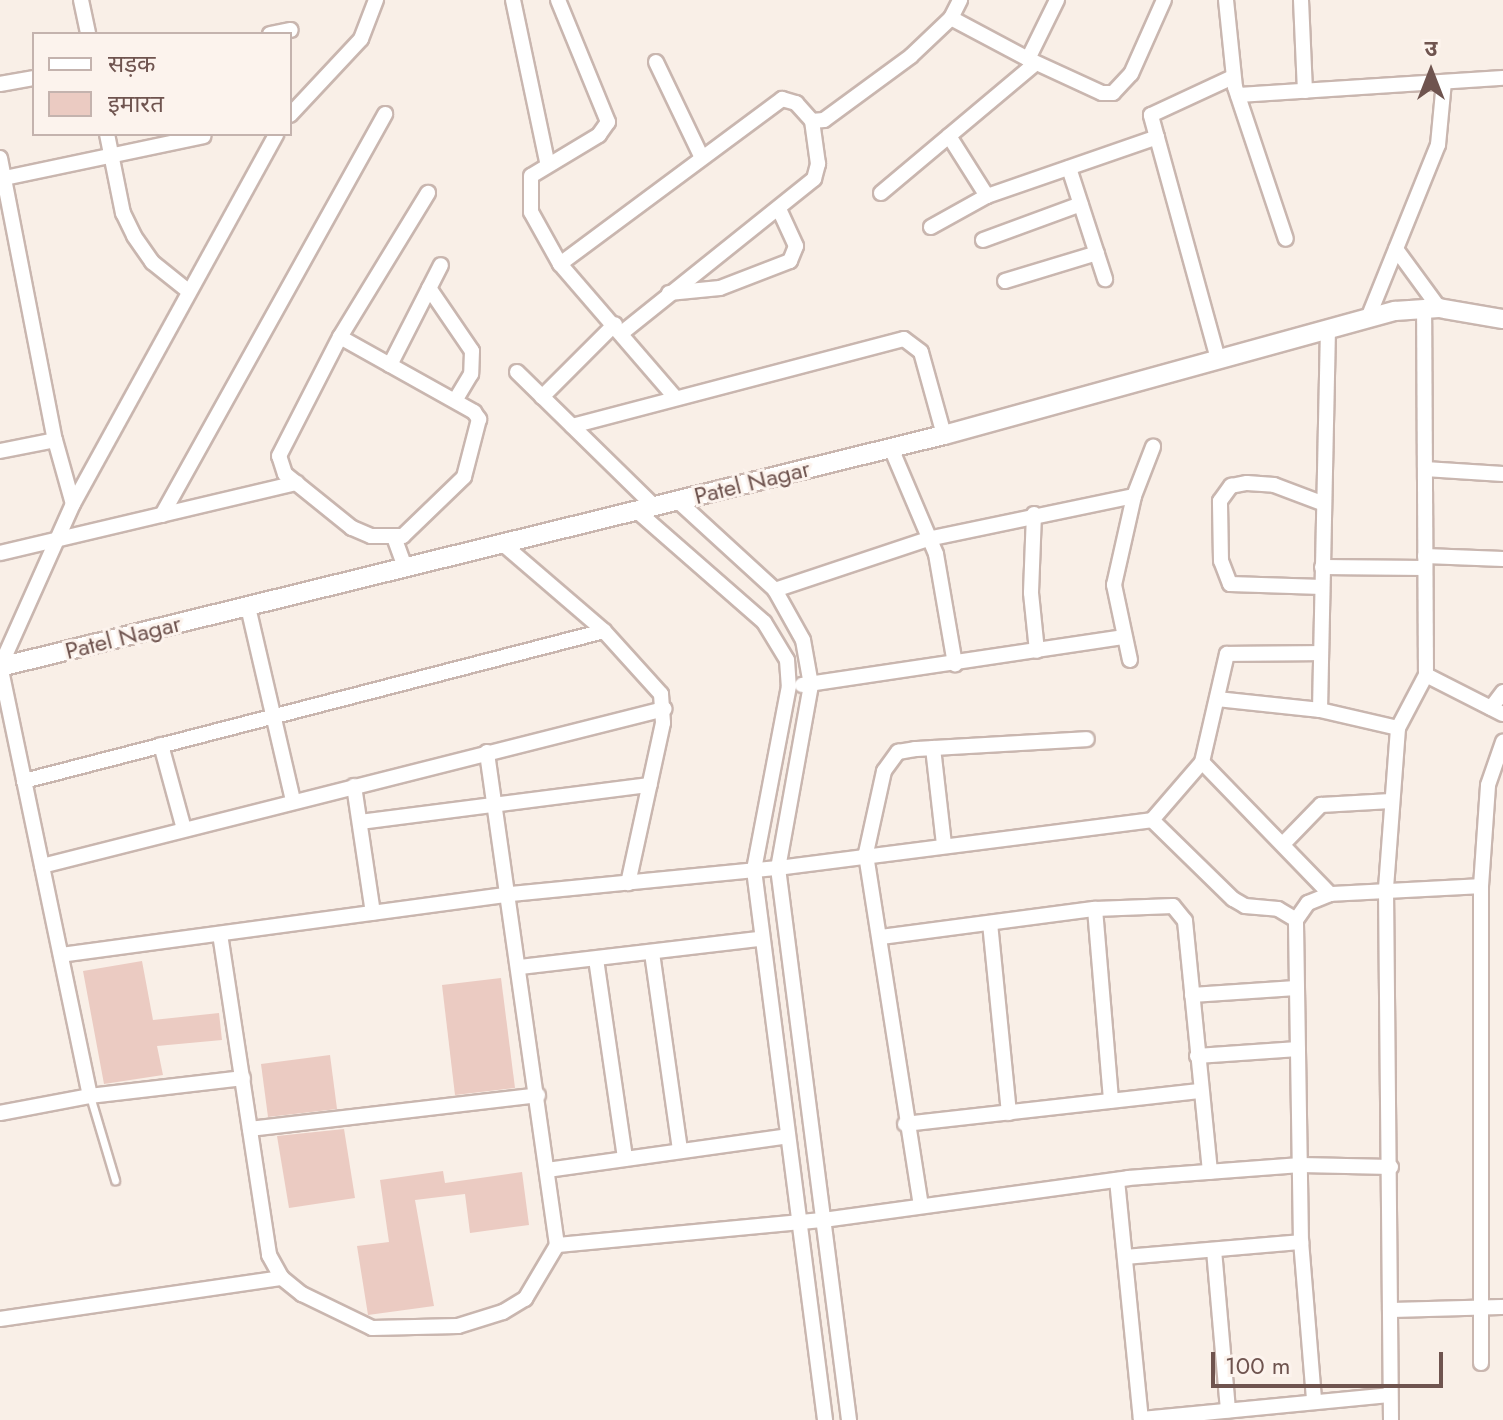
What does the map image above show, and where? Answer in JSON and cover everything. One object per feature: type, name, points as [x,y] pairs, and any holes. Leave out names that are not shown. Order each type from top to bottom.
[{"type":"street","points":[[81,0],[88,32]]},
{"type":"street","points":[[292,113],[361,39],[376,0]]},
{"type":"street","points":[[513,0],[547,161]]},
{"type":"street","points":[[558,0],[608,122],[599,135],[547,161],[531,176],[528,189],[542,239],[675,397]]},
{"type":"street","points":[[812,121],[824,120],[911,56],[951,18],[960,0]]},
{"type":"street","points":[[881,193],[1032,61],[1057,0]]},
{"type":"street","points":[[951,18],[1032,61],[1102,93],[1113,93],[1131,74],[1164,0]]},
{"type":"street","points":[[1226,0],[1233,77],[1286,239]]},
{"type":"street","points":[[1301,0],[1305,91]]},
{"type":"street","points":[[280,32],[291,30]]},
{"type":"street","points":[[656,62],[702,158]]},
{"type":"street","points":[[1218,359],[1157,137],[1153,110],[1233,77]]},
{"type":"street","points":[[0,84],[32,78]]},
{"type":"street","points":[[1238,95],[1503,78]]},
{"type":"street","points":[[1368,318],[1443,130],[1444,82]]},
{"type":"street","points":[[542,397],[619,328],[779,209],[818,172],[812,121],[796,103],[782,99],[560,264]]},
{"type":"street","points":[[162,515],[385,114]]},
{"type":"street","points":[[107,136],[123,213],[134,236],[152,262],[187,290]]},
{"type":"street","points":[[2,179],[204,136]]},
{"type":"street","points":[[90,1096],[0,667],[61,539],[73,504],[187,290],[275,136]]},
{"type":"street","points":[[949,136],[987,196]]},
{"type":"street","points":[[931,227],[987,196],[1157,137]]},
{"type":"street","points":[[0,158],[55,440],[73,504]]},
{"type":"street","points":[[1069,168],[1105,279]]},
{"type":"street","points":[[340,337],[474,412],[481,430],[464,477],[417,526],[394,537],[352,528],[297,483],[280,465],[282,444],[340,337],[428,193]]},
{"type":"street","points":[[983,240],[1081,204]]},
{"type":"street","points":[[669,293],[720,288],[790,261],[796,246],[779,209]]},
{"type":"street","points":[[1391,1420],[1386,888],[1398,728],[1426,675],[1425,469],[1432,308],[1396,249]]},
{"type":"street","points":[[1005,281],[1097,253]]},
{"type":"street","points":[[390,365],[441,265]]},
{"type":"street","points":[[429,288],[472,351],[471,374],[455,401]]},
{"type":"street","name":"Patel Nagar","points":[[0,667],[944,435],[1368,318],[1432,308],[1503,319]]},
{"type":"street","points":[[1320,710],[1328,329]]},
{"type":"street","points":[[572,426],[904,339],[921,352],[944,435]]},
{"type":"street","points":[[517,372],[572,426],[646,509],[764,622],[787,660],[789,686],[754,870],[760,939],[825,1420]]},
{"type":"street","points":[[0,451],[55,440]]},
{"type":"street","points":[[1130,660],[1122,637],[1114,585],[1134,496],[1153,447]]},
{"type":"street","points":[[891,448],[936,554],[955,664]]},
{"type":"street","points":[[1425,469],[1503,474]]},
{"type":"street","points":[[0,553],[297,483]]},
{"type":"street","points":[[1322,503],[1274,485],[1247,483],[1231,486],[1220,501],[1221,561],[1230,584],[1322,587]]},
{"type":"street","points":[[775,590],[928,539],[1034,514],[1134,496]]},
{"type":"street","points":[[678,501],[775,590],[803,640],[811,685],[778,868],[823,1220],[844,1419]]},
{"type":"street","points":[[1034,514],[1031,593],[1037,651]]},
{"type":"street","points":[[394,537],[405,568]]},
{"type":"street","points":[[503,544],[604,631],[651,678],[664,709],[628,883]]},
{"type":"street","points":[[1322,567],[1503,559]]},
{"type":"street","points":[[248,607],[293,801]]},
{"type":"street","points":[[24,781],[604,631]]},
{"type":"street","points":[[789,686],[955,664],[1122,637]]},
{"type":"street","points":[[61,955],[511,894],[778,868],[866,853],[1152,820],[1202,762],[1227,654],[1321,653]]},
{"type":"street","points":[[1426,675],[1497,711],[1503,692]]},
{"type":"street","points":[[1217,699],[1320,710],[1398,728]]},
{"type":"street","points":[[42,866],[664,709]]},
{"type":"street","points":[[921,1206],[905,1124],[881,937],[866,853],[891,758],[933,748],[1087,739]]},
{"type":"street","points":[[1481,1363],[1481,886],[1488,785],[1503,742]]},
{"type":"street","points":[[161,745],[184,829]]},
{"type":"street","points":[[933,748],[944,845]]},
{"type":"street","points":[[220,934],[269,1255],[282,1278],[302,1294],[372,1328],[458,1326],[525,1299],[557,1245],[511,894],[487,752]]},
{"type":"street","points":[[1202,762],[1285,842],[1330,894]]},
{"type":"street","points":[[360,822],[650,785]]},
{"type":"street","points":[[354,786],[373,913]]},
{"type":"street","points":[[1285,842],[1321,805],[1391,801]]},
{"type":"street","points":[[1152,820],[1233,899],[1245,906],[1278,909],[1296,920]]},
{"type":"street","points":[[1314,1399],[1301,1242],[1296,920],[1308,903],[1330,894],[1386,888],[1481,886]]},
{"type":"street","points":[[881,937],[1164,902],[1180,911],[1210,1172]]},
{"type":"street","points":[[1095,909],[1111,1100]]},
{"type":"street","points":[[990,923],[1009,1113]]},
{"type":"street","points":[[520,967],[760,939]]},
{"type":"street","points":[[652,953],[680,1150]]},
{"type":"street","points":[[596,959],[625,1159]]},
{"type":"street","points":[[1192,995],[1296,988]]},
{"type":"street","points":[[1197,1056],[1298,1049]]},
{"type":"street","points":[[0,1113],[90,1096],[243,1078]]},
{"type":"street","points":[[905,1124],[1201,1091]]},
{"type":"street","points":[[250,1129],[538,1095]]},
{"type":"street","points":[[547,1170],[788,1136]]},
{"type":"street","points":[[557,1245],[823,1220],[1117,1180],[1301,1165],[1391,1167]]},
{"type":"street","points":[[1117,1180],[1141,1419],[1314,1399],[1390,1395]]},
{"type":"street","points":[[1126,1257],[1301,1242]]},
{"type":"street","points":[[1214,1250],[1228,1410]]},
{"type":"street","points":[[0,1319],[282,1278]]},
{"type":"street","points":[[1390,1310],[1503,1307]]},
{"type":"lane","points":[[90,1096],[115,1180]]},
{"type":"building","points":[[142,961],[153,1020],[219,1013],[222,1040],[157,1046],[163,1075],[104,1084],[83,971]]},
{"type":"building","points":[[501,978],[515,1088],[455,1095],[442,985]]},
{"type":"building","points":[[330,1055],[337,1109],[268,1117],[261,1064]]},
{"type":"building","points":[[344,1129],[355,1198],[289,1208],[277,1136]]},
{"type":"building","points":[[443,1171],[445,1183],[522,1172],[529,1225],[470,1233],[465,1194],[415,1200],[434,1306],[368,1315],[357,1246],[389,1242],[380,1180]]}]
